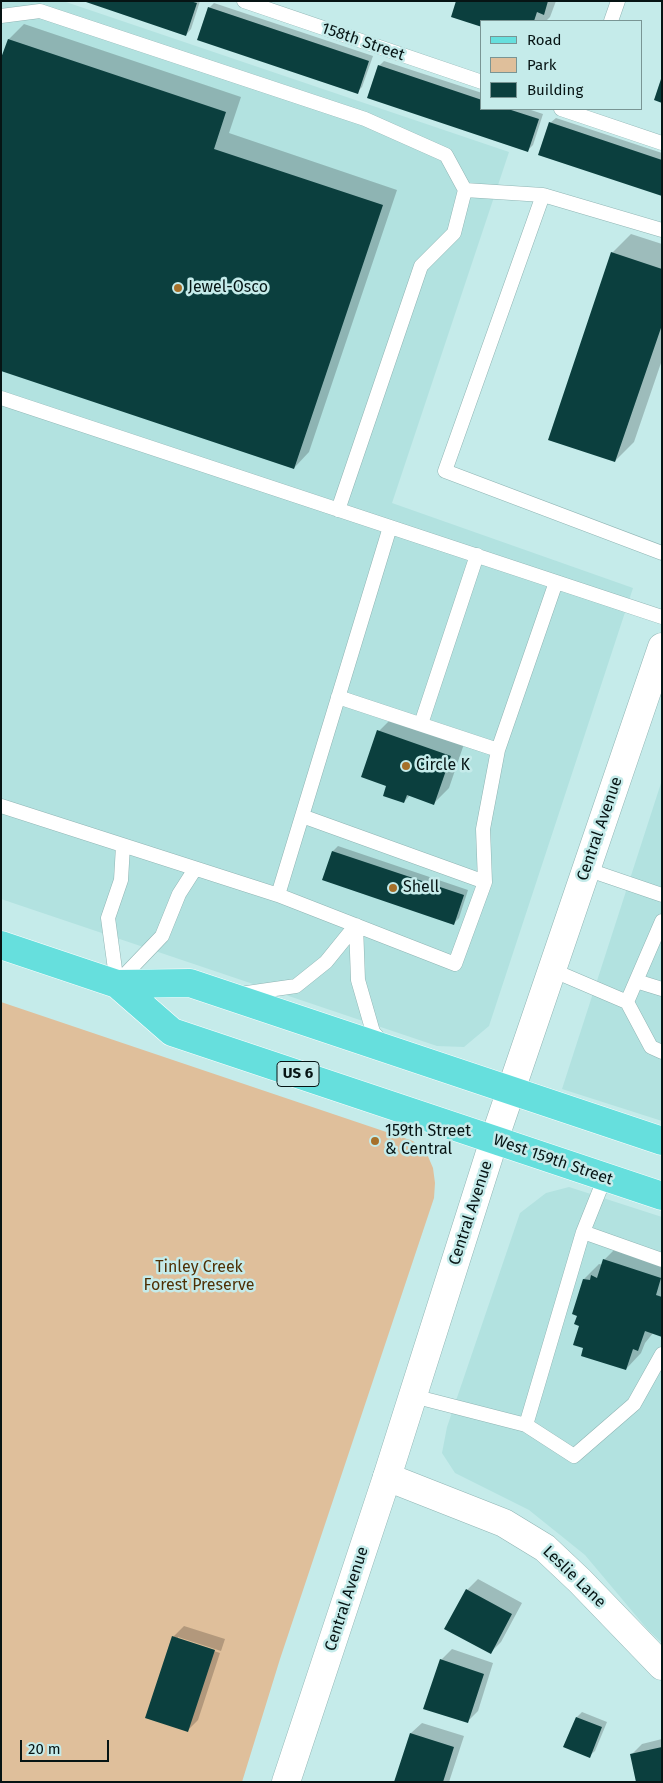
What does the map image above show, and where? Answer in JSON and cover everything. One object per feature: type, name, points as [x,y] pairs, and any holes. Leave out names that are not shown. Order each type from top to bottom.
[{"type":"main road","name":"West 159th Street","points":[[1,945],[117,984],[190,983],[662,1141]]},
{"type":"main road","name":"West 159th Street","points":[[117,984],[172,1032],[662,1196]]},
{"type":"street","name":"Central Avenue","points":[[286,1782],[387,1477],[494,1140],[662,647]]},
{"type":"street","name":"Leslie Lane","points":[[387,1477],[504,1522],[545,1548],[580,1581],[662,1666]]},
{"type":"lane","name":"158th Street","points":[[244,1],[480,81]]},
{"type":"lane","points":[[611,20],[618,1]]},
{"type":"lane","points":[[1,16],[40,10],[364,119],[446,155],[465,190],[454,233],[421,266],[338,510]]},
{"type":"lane","points":[[568,110],[582,112],[662,143]]},
{"type":"lane","points":[[465,190],[543,195],[662,230]]},
{"type":"lane","points":[[543,195],[445,471],[662,553]]},
{"type":"lane","points":[[1,398],[662,617]]},
{"type":"lane","points":[[278,895],[390,527]]},
{"type":"lane","points":[[421,724],[477,555]]},
{"type":"lane","points":[[1,806],[278,895],[455,964],[485,882],[483,829],[498,750],[556,582]]},
{"type":"lane","points":[[338,696],[498,750]]},
{"type":"lane","points":[[302,816],[485,882]]},
{"type":"lane","points":[[117,984],[108,918],[121,880],[123,846]]},
{"type":"lane","points":[[117,984],[162,936],[179,894],[195,869]]},
{"type":"lane","points":[[586,869],[662,896]]},
{"type":"lane","points":[[627,1002],[662,921]]},
{"type":"lane","points":[[230,996],[296,986],[326,962],[356,925]]},
{"type":"lane","points":[[356,925],[358,980],[373,1032],[388,1048]]},
{"type":"lane","points":[[552,970],[627,1002],[651,1046],[662,1052]]},
{"type":"lane","points":[[636,981],[662,990]]},
{"type":"lane","points":[[526,1425],[583,1232],[604,1177]]},
{"type":"lane","points":[[583,1232],[662,1260]]},
{"type":"lane","points":[[413,1396],[526,1425],[574,1456],[634,1404],[662,1354]]},
{"type":"shaded area","points":[[1,1],[63,1],[509,152],[392,503],[633,588],[489,1026],[464,1047],[437,1046],[1,899]]},
{"type":"shaded area","points":[[662,780],[662,1121],[562,1089]]},
{"type":"shaded area","points":[[569,1187],[662,1217],[662,1643],[648,1630],[585,1555],[529,1510],[455,1473],[442,1453],[447,1427],[520,1213],[546,1193]]},
{"type":"green space","name":"Tinley Creek Forest Preserve","points":[[1,1002],[413,1141],[427,1154],[433,1168],[434,1198],[280,1659],[242,1782],[1,1782]]},
{"type":"building","points":[[83,1],[190,1],[197,3],[186,36]]},
{"type":"building","points":[[456,1],[548,1],[544,15],[537,12],[534,20],[480,20],[480,26],[451,17]]},
{"type":"building","points":[[208,7],[369,61],[358,94],[197,40]]},
{"type":"building","name":"Jewel-Osco","points":[[8,39],[226,112],[214,149],[383,205],[294,469],[1,371],[1,58]]},
{"type":"building","points":[[378,65],[480,99],[480,110],[511,110],[539,119],[528,152],[367,98]]},
{"type":"building","points":[[662,79],[662,103],[654,100]]},
{"type":"building","points":[[549,122],[662,160],[662,196],[538,155]]},
{"type":"building","points":[[611,252],[662,269],[662,325],[615,462],[548,440]]},
{"type":"building","name":"Circle K","points":[[377,730],[451,756],[434,805],[407,795],[404,803],[383,796],[386,786],[361,777]]},
{"type":"building","name":"Shell","points":[[332,851],[464,895],[454,925],[322,880]]},
{"type":"building","points":[[603,1259],[661,1278],[656,1295],[662,1297],[662,1337],[645,1331],[638,1351],[633,1349],[626,1370],[581,1356],[583,1348],[573,1345],[579,1326],[574,1324],[577,1316],[572,1314],[583,1279],[590,1280],[591,1275],[597,1278]]},
{"type":"building","points":[[466,1589],[512,1614],[491,1654],[444,1629]]},
{"type":"building","points":[[172,1636],[215,1650],[188,1732],[145,1718]]},
{"type":"building","points":[[440,1659],[484,1674],[468,1723],[423,1709]]},
{"type":"building","points":[[576,1717],[602,1727],[590,1758],[563,1747]]},
{"type":"building","points":[[410,1733],[454,1747],[443,1782],[394,1782]]},
{"type":"building","points":[[662,1747],[662,1782],[636,1782],[630,1754]]},
{"type":"place","name":"Jewel-Osco","points":[[178,288]]},
{"type":"place","name":"Circle K","points":[[406,766]]},
{"type":"place","name":"Shell","points":[[393,888]]},
{"type":"place","name":"159th Street & Central","points":[[375,1141]]}]
